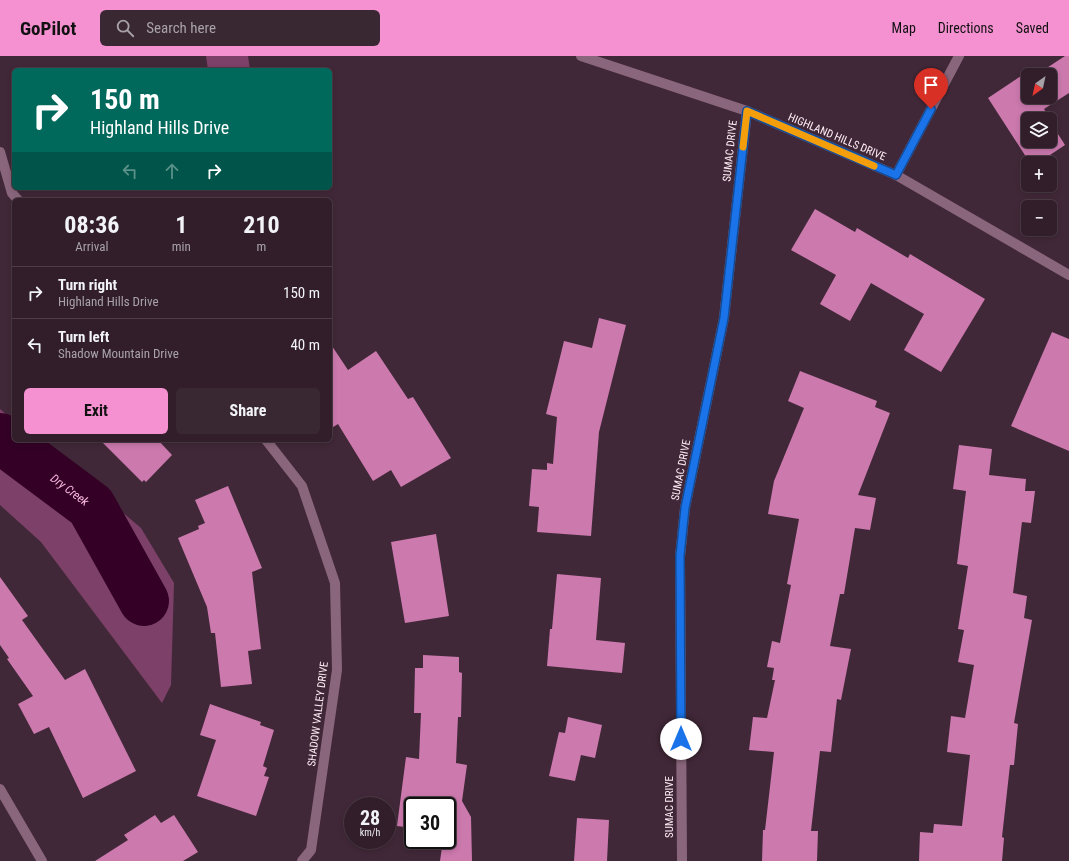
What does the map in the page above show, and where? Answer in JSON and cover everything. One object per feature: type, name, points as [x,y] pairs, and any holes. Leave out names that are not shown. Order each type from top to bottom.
[{"type":"street","name":"HIGHLAND HILLS DRIVE","points":[[581,56],[747,111],[896,175],[1069,275]]},
{"type":"street","points":[[896,175],[959,56]]},
{"type":"street","name":"SUMAC DRIVE","points":[[682,861],[680,556],[685,508],[724,318],[747,111]]},
{"type":"street","points":[[0,152],[12,193],[16,198]]},
{"type":"street","name":"SHADOW VALLEY DRIVE","points":[[268,442],[302,486],[336,583],[337,670],[311,850],[302,861]]},
{"type":"street","points":[[0,789],[42,861]]},
{"type":"shaded area","points":[[206,56],[248,56],[250,68],[208,68]]},
{"type":"shaded area","points":[[0,409],[12,419],[12,442],[39,442],[141,528],[174,583],[171,685],[162,703],[41,542],[0,505]]},
{"type":"building","points":[[1065,56],[1069,56],[1069,93],[1057,101],[1057,68],[1047,68]]},
{"type":"building","points":[[1021,76],[1021,104],[1052,104],[1044,109],[1046,112],[1021,112],[1021,148],[1057,148],[1057,132],[1065,145],[1048,156],[1025,156],[988,98]]},
{"type":"building","points":[[815,209],[855,232],[857,228],[908,258],[910,254],[985,299],[941,372],[904,350],[924,314],[871,283],[850,321],[820,304],[836,275],[791,250]]},
{"type":"building","points":[[599,318],[626,325],[599,432],[591,536],[537,532],[539,507],[529,506],[532,469],[547,470],[547,463],[553,464],[557,417],[546,414],[564,341],[592,348]]},
{"type":"building","points":[[1052,332],[1069,339],[1069,451],[1011,426]]},
{"type":"building","points":[[332,346],[348,370],[376,351],[408,399],[413,397],[451,458],[401,487],[391,470],[373,481],[338,424],[332,428]]},
{"type":"building","points":[[800,371],[877,401],[875,407],[890,413],[858,495],[876,498],[870,530],[855,528],[844,594],[840,594],[830,646],[851,649],[841,700],[837,699],[831,752],[820,751],[811,831],[818,831],[817,861],[762,861],[763,830],[765,830],[774,752],[749,750],[753,717],[767,718],[775,680],[772,680],[774,668],[767,667],[772,641],[780,643],[791,585],[787,584],[799,519],[768,514],[774,481],[804,408],[788,401]]},
{"type":"building","points":[[102,442],[160,442],[172,455],[146,482],[144,480],[142,482]]},
{"type":"building","points":[[959,445],[992,449],[989,475],[1026,479],[1025,491],[1035,491],[1031,523],[1022,522],[1013,593],[1027,596],[1024,618],[1032,620],[1014,723],[1018,724],[1014,765],[1010,765],[1002,837],[1004,838],[1002,861],[919,861],[920,832],[933,833],[934,824],[962,826],[970,755],[947,752],[951,716],[965,718],[974,665],[958,662],[964,630],[958,629],[968,566],[957,564],[966,491],[953,489]]},
{"type":"building","points":[[228,486],[262,568],[252,572],[261,649],[248,651],[252,684],[221,687],[215,633],[211,633],[207,607],[178,538],[199,529],[198,526],[205,523],[195,500]]},
{"type":"building","points":[[436,534],[449,616],[405,623],[391,542]]},
{"type":"building","points":[[557,574],[601,578],[596,640],[625,643],[622,673],[547,666]]},
{"type":"building","points":[[0,577],[28,616],[22,620],[65,680],[85,669],[136,771],[83,798],[49,727],[34,734],[18,704],[33,696],[7,659],[9,658],[0,645]]},
{"type":"building","points":[[423,655],[459,657],[459,672],[462,673],[461,717],[458,717],[456,763],[467,765],[462,801],[471,817],[472,861],[440,861],[442,849],[456,849],[456,797],[404,797],[404,827],[397,826],[406,757],[419,759],[421,713],[414,713],[415,668],[423,668]]},
{"type":"building","points":[[210,704],[261,722],[260,725],[274,730],[263,766],[267,768],[264,776],[269,777],[256,816],[197,796],[216,740],[200,735]]},
{"type":"building","points":[[568,717],[602,725],[595,758],[581,755],[575,781],[549,776],[559,732],[565,733]]},
{"type":"building","points":[[155,815],[161,823],[174,815],[198,852],[183,861],[95,861],[128,840],[124,835]]},
{"type":"building","points":[[577,818],[609,820],[607,861],[574,861]]},
{"type":"waterway","name":"Dry Creek","points":[[0,438],[91,506],[144,601]]},
{"type":"slow traffic","points":[[743,147],[747,111],[874,166]]},
{"type":"route","points":[[681,739],[680,556],[685,508],[724,318],[747,111],[896,175],[931,109]]}]
